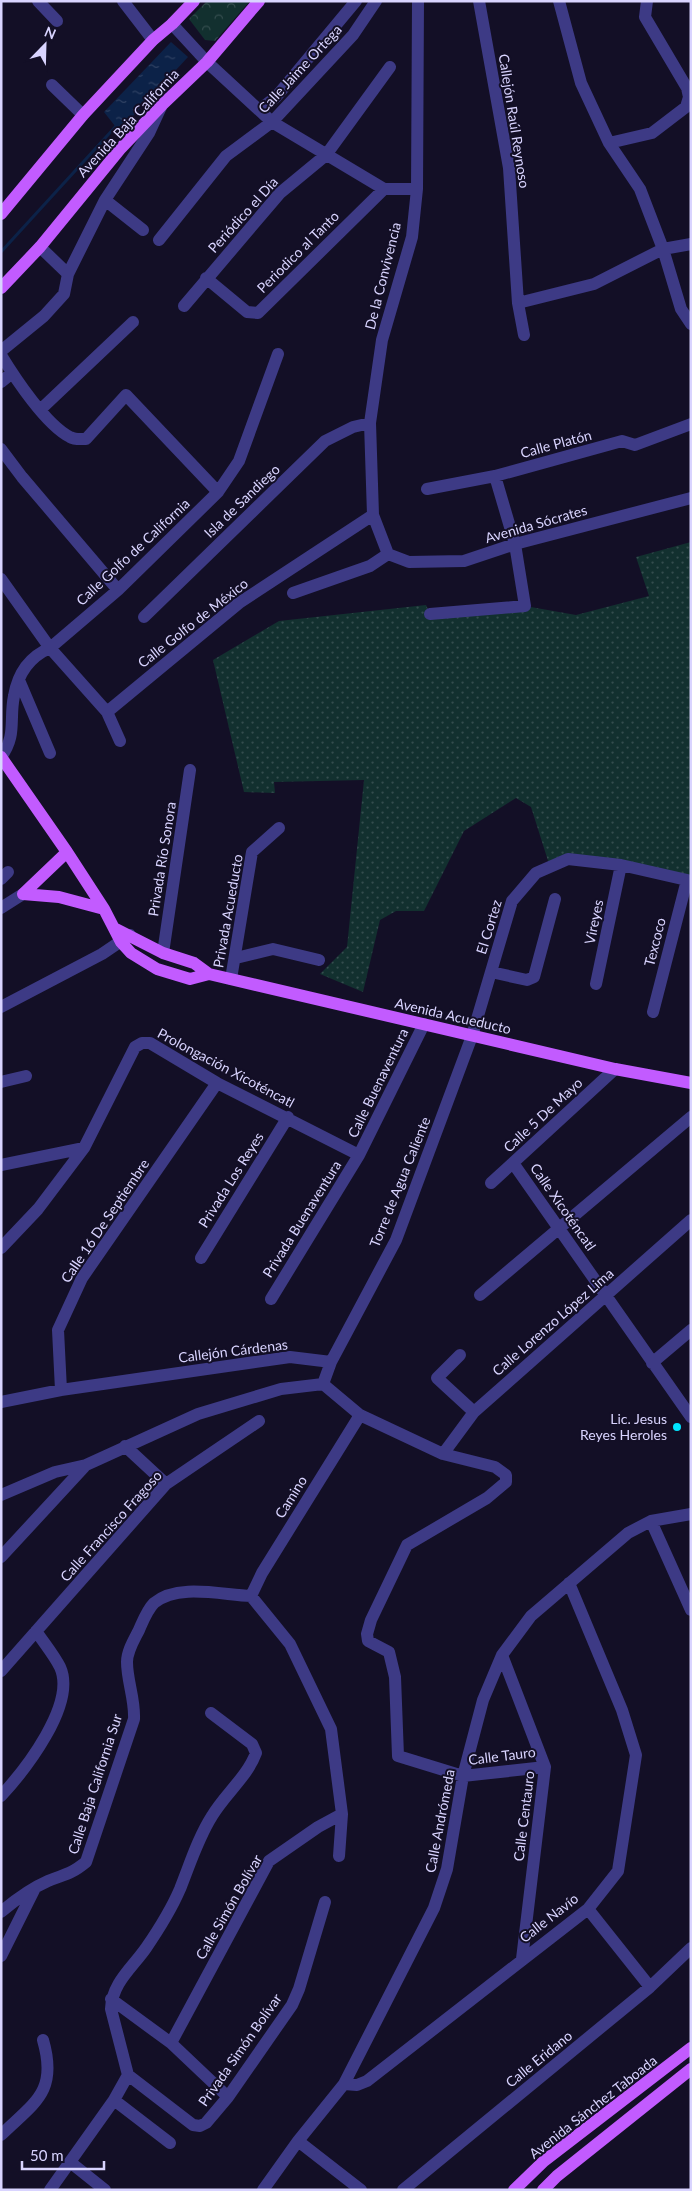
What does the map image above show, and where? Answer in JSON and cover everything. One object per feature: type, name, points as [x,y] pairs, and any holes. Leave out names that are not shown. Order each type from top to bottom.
[{"type":"main road","points":[[1,214],[82,115],[153,40],[172,24],[194,1]]},
{"type":"main road","name":"Avenida Baja California","points":[[1,288],[40,247],[121,148],[207,62],[259,1]]},
{"type":"main road","name":"Avenida Acueducto","points":[[1,757],[67,852],[114,928],[125,938],[194,963],[209,974],[615,1069],[691,1083]]},
{"type":"main road","points":[[23,894],[67,852]]},
{"type":"main road","points":[[23,894],[59,898],[104,909]]},
{"type":"main road","name":"Avenida Acueducto","points":[[125,938],[131,953],[158,970],[190,979],[209,974]]},
{"type":"main road","name":"Avenida Sánchez Taboada","points":[[514,2190],[544,2161],[691,2048]]},
{"type":"main road","points":[[543,2190],[557,2176],[691,2069]]},
{"type":"street","points":[[38,1],[58,21]]},
{"type":"street","points":[[123,1],[153,40]]},
{"type":"street","points":[[259,110],[276,97],[356,1]]},
{"type":"street","name":"Calle Jaime Ortega","points":[[159,240],[226,156],[272,122],[353,35],[376,1]]},
{"type":"street","name":"De la Convivencia","points":[[388,554],[373,515],[370,423],[382,340],[412,237],[417,189],[418,1]]},
{"type":"street","name":"Callejón Raúl Reynoso","points":[[479,1],[509,168],[518,303],[524,336]]},
{"type":"street","points":[[559,1],[581,83],[608,143],[640,189],[682,309],[691,324]]},
{"type":"street","points":[[608,143],[652,133],[686,107],[689,97],[687,88],[646,17],[647,1]]},
{"type":"street","points":[[172,24],[207,62],[272,122],[384,189],[417,189]]},
{"type":"street","name":"Periódico el Día","points":[[184,306],[280,193],[326,155],[390,68]]},
{"type":"street","points":[[52,85],[82,115]]},
{"type":"street","points":[[162,105],[150,133],[104,200],[68,274],[64,294],[44,316],[1,353],[12,373],[40,410],[72,439],[86,439],[126,395],[218,492]]},
{"type":"street","name":"Periodico al Tanto","points":[[206,278],[246,312],[258,313],[384,189]]},
{"type":"street","points":[[104,200],[143,230]]},
{"type":"street","points":[[518,303],[594,284],[662,249],[691,244]]},
{"type":"street","points":[[40,247],[68,274]]},
{"type":"street","points":[[40,410],[133,322]]},
{"type":"street","name":"Calle Golfo de California","points":[[1,757],[9,746],[12,737],[14,696],[19,680],[30,660],[36,654],[50,648],[118,590],[218,492],[239,461],[278,354]]},
{"type":"street","points":[[1,382],[12,373]]},
{"type":"street","name":"Isla de Sandiego","points":[[144,617],[326,441],[353,426],[370,423]]},
{"type":"street","name":"Calle Platón","points":[[427,489],[495,476],[622,441],[635,445],[691,424]]},
{"type":"street","points":[[1,449],[22,477],[118,590]]},
{"type":"street","points":[[430,614],[526,606],[515,544],[495,476]]},
{"type":"street","name":"Avenida Sócrates","points":[[388,554],[408,562],[464,561],[515,544],[691,498]]},
{"type":"street","name":"Calle Golfo de México","points":[[107,712],[239,603],[373,515]]},
{"type":"street","points":[[294,593],[370,566],[388,554]]},
{"type":"street","points":[[1,579],[50,648],[107,712],[120,741]]},
{"type":"street","points":[[19,680],[50,753]]},
{"type":"street","name":"Privada Río Sonora","points":[[163,953],[190,770]]},
{"type":"street","name":"Privada Acueducto","points":[[231,979],[236,958],[252,852],[279,828]]},
{"type":"street","name":"El Cortez","points":[[472,1036],[512,901],[536,873],[568,859],[621,865],[689,881]]},
{"type":"street","name":"Vireyes","points":[[596,984],[621,865]]},
{"type":"street","name":"Texcoco","points":[[652,1012],[689,881]]},
{"type":"street","points":[[1,908],[23,894]]},
{"type":"street","points":[[491,972],[527,980],[534,977],[555,899]]},
{"type":"street","points":[[1,1007],[125,938]]},
{"type":"street","points":[[236,958],[273,949],[319,960]]},
{"type":"street","name":"Calle Buenaventura","points":[[359,1155],[424,1024]]},
{"type":"street","name":"Torre de Agua Caliente","points":[[331,1362],[396,1240],[472,1036]]},
{"type":"street","name":"Prolongación Xicoténcatl","points":[[1,1248],[38,1209],[84,1148],[135,1047],[142,1042],[150,1044],[217,1082],[359,1155]]},
{"type":"street","name":"Calle 5 De Mayo","points":[[491,1183],[615,1069]]},
{"type":"street","points":[[1,1082],[26,1076]]},
{"type":"street","name":"Calle 16 De Septiembre","points":[[61,1390],[58,1330],[82,1278],[217,1082]]},
{"type":"street","name":"Privada Los Reyes","points":[[201,1258],[288,1117]]},
{"type":"street","points":[[480,1296],[691,1117]]},
{"type":"street","points":[[1,1165],[84,1148]]},
{"type":"street","name":"Privada Buenaventura","points":[[271,1298],[359,1155]]},
{"type":"street","name":"Calle Xicoténcatl","points":[[513,1163],[691,1417]]},
{"type":"street","name":"Calle Lorenzo López Lima","points":[[443,1454],[474,1412],[691,1220]]},
{"type":"street","points":[[652,1363],[691,1330]]},
{"type":"street","points":[[460,1355],[437,1378],[474,1412]]},
{"type":"street","name":"Callejón Cárdenas","points":[[1,1402],[61,1390],[290,1357],[331,1362]]},
{"type":"street","points":[[323,1384],[331,1362]]},
{"type":"street","points":[[1,1495],[55,1472],[86,1465],[198,1414],[281,1389],[323,1384],[360,1415],[443,1454],[495,1468],[506,1475],[506,1482],[487,1498],[407,1545],[371,1620],[367,1634],[368,1640],[389,1652],[395,1677],[398,1756],[463,1776]]},
{"type":"street","name":"Camino","points":[[251,1596],[262,1573],[360,1415]]},
{"type":"street","name":"Calle Francisco Fragoso","points":[[1,1671],[166,1484],[259,1421]]},
{"type":"street","points":[[125,1446],[166,1484]]},
{"type":"street","points":[[1,1557],[86,1465]]},
{"type":"street","name":"Calle Andrómeda","points":[[263,2190],[298,2141],[344,2084],[439,1895],[447,1869],[463,1776],[482,1700],[502,1655],[531,1616],[628,1533],[651,1521],[691,1514]]},
{"type":"street","points":[[651,1521],[691,1610]]},
{"type":"street","name":"Calle Navío","points":[[344,2084],[357,2084],[367,2080],[588,1909],[618,1871],[636,1755],[622,1710],[569,1584]]},
{"type":"street","name":"Calle Baja California Sur","points":[[1,1912],[35,1888],[48,1881],[72,1873],[86,1862],[134,1719],[135,1704],[127,1660],[143,1620],[153,1604],[164,1596],[182,1591],[251,1596]]},
{"type":"street","points":[[251,1596],[290,1644],[331,1729],[342,1814],[339,1856]]},
{"type":"street","points":[[1,1796],[18,1778],[46,1738],[63,1696],[61,1668],[36,1631]]},
{"type":"street","name":"Calle Centauro","points":[[502,1655],[545,1766],[522,1959]]},
{"type":"street","points":[[50,2190],[114,2100],[128,2075],[111,2009],[111,1998],[118,1984],[145,1950],[170,1909],[202,1835],[213,1815],[251,1764],[256,1753],[252,1744],[211,1714]]},
{"type":"street","name":"Calle Tauro","points":[[463,1776],[545,1766]]},
{"type":"street","name":"Calle Simón Bolívar","points":[[171,2043],[268,1861],[318,1827],[342,1814]]},
{"type":"street","points":[[1,1956],[35,1888]]},
{"type":"street","name":"Privada Simón Bolívar","points":[[128,2075],[193,2125],[200,2126],[206,2123],[228,2097],[292,2005],[299,1989],[325,1902]]},
{"type":"street","points":[[588,1909],[650,1988]]},
{"type":"street","name":"Calle Eridano","points":[[403,2190],[650,1988],[691,1948]]},
{"type":"street","points":[[111,1998],[171,2043],[228,2097]]},
{"type":"street","points":[[1,2135],[43,2094],[49,2072],[48,2058],[43,2040]]},
{"type":"street","points":[[114,2100],[170,2142]]},
{"type":"street","points":[[298,2141],[360,2190]]},
{"type":"street","points":[[70,2162],[105,2190]]},
{"type":"green space","points":[[207,1],[250,1],[215,41],[205,40],[189,19]]},
{"type":"green space","points":[[691,542],[691,881],[568,859],[550,867],[531,807],[516,798],[464,831],[424,911],[396,911],[380,920],[363,992],[320,974],[347,947],[364,780],[274,782],[275,793],[244,792],[213,660],[279,621],[426,605],[430,614],[525,606],[576,615],[649,596],[636,557]]},
{"type":"water","points":[[171,42],[188,57],[121,129],[115,126],[104,112]]},
{"type":"waterway","points":[[1,252],[117,125]]},
{"type":"place","name":"Lic. Jesus Reyes Heroles","points":[[677,1427]]}]
